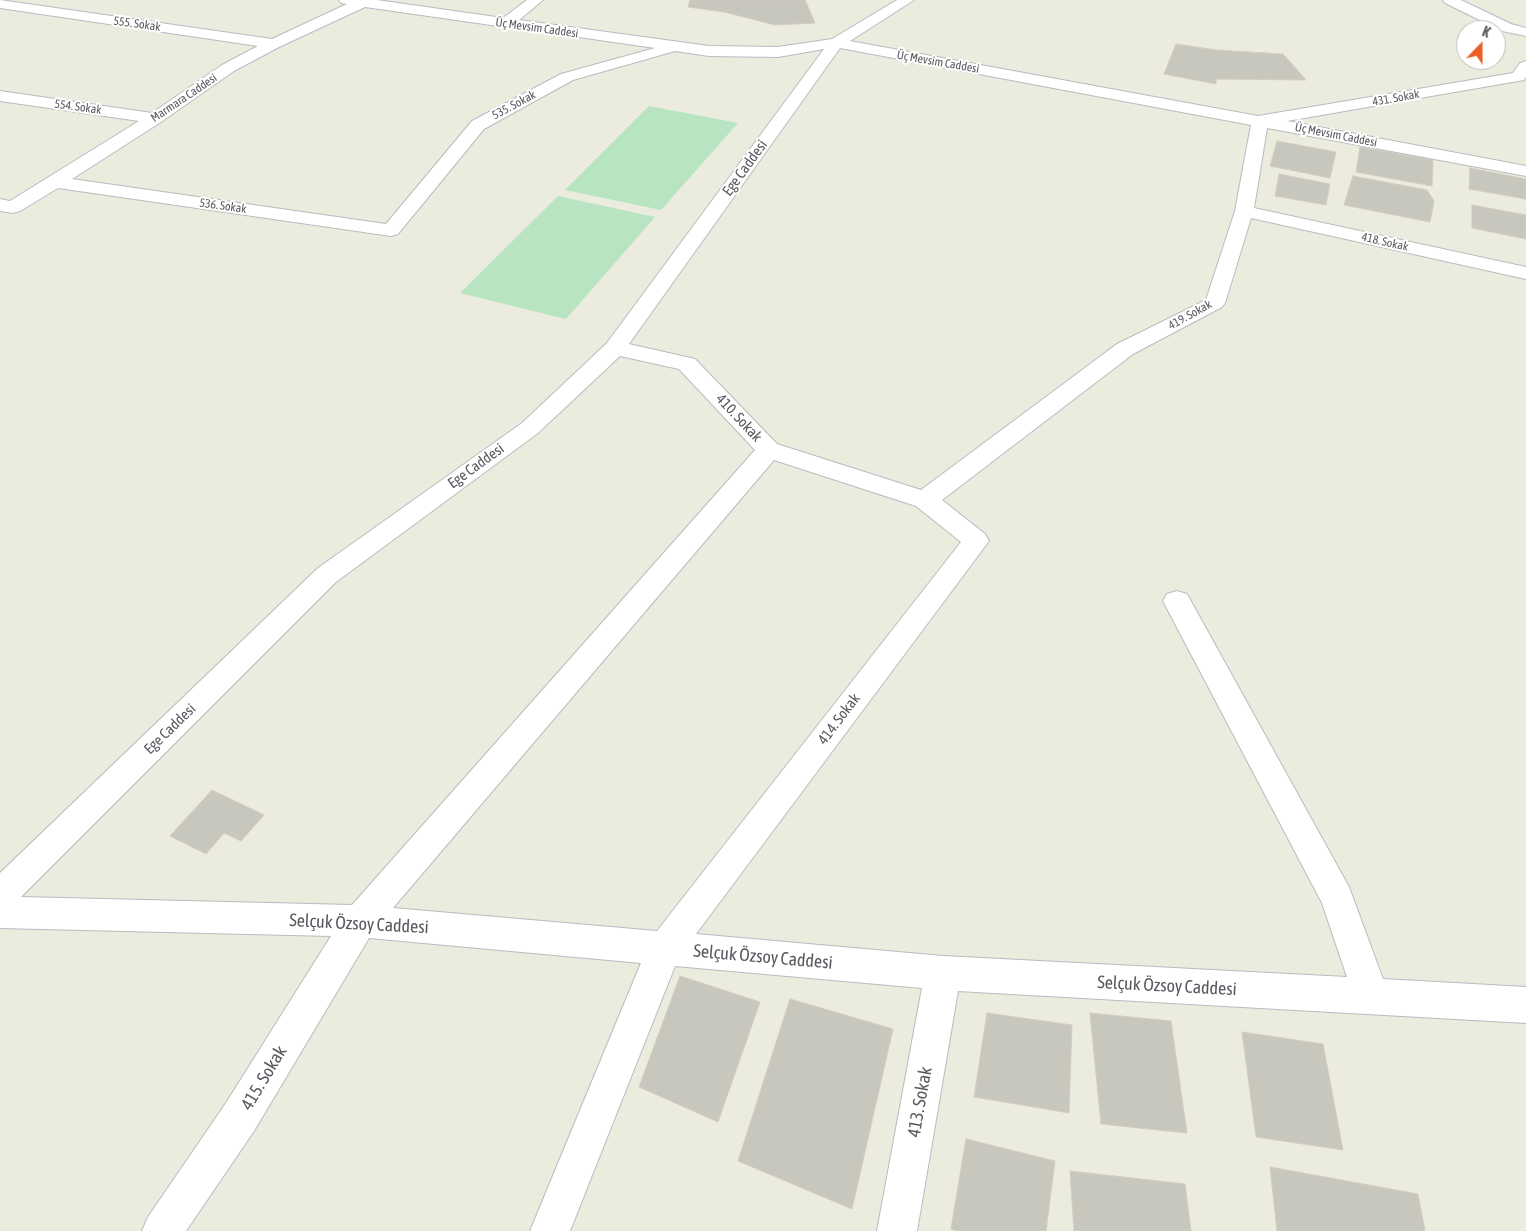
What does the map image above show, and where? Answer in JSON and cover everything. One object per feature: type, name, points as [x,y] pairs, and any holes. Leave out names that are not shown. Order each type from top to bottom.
[{"type":"street","name":"Üç Mevsim Caddesi","points":[[346,0],[504,24],[710,51],[778,52],[836,44],[1526,171]]},
{"type":"street","points":[[504,24],[536,0]]},
{"type":"street","name":"Ege Caddesi","points":[[0,895],[327,575],[530,428],[615,348],[836,44],[907,0]]},
{"type":"street","points":[[1450,0],[1507,28],[1526,32]]},
{"type":"street","name":"Marmara Caddesi","points":[[7,206],[56,182],[228,68],[274,44],[362,3]]},
{"type":"street","name":"555. Sokak","points":[[0,4],[274,44]]},
{"type":"street","points":[[68,14],[89,4]]},
{"type":"street","name":"535. Sokak","points":[[391,230],[478,125],[568,77],[680,46]]},
{"type":"street","name":"431. Sokak","points":[[1260,121],[1518,77],[1526,66]]},
{"type":"street","name":"554. Sokak","points":[[0,96],[155,118]]},
{"type":"street","name":"419. Sokak","points":[[926,500],[1059,396],[1125,349],[1215,304],[1244,210],[1260,121]]},
{"type":"street","name":"536. Sokak","points":[[56,182],[391,230]]},
{"type":"street","name":"418. Sokak","points":[[1244,210],[1526,273]]},
{"type":"street","name":"410. Sokak","points":[[615,348],[688,364],[769,450],[926,500]]},
{"type":"street","name":"415. Sokak","points":[[162,1231],[240,1117],[360,921],[769,450]]},
{"type":"street","name":"414. Sokak","points":[[664,948],[976,541],[926,500]]},
{"type":"street","points":[[1177,601],[1336,898],[1372,997]]},
{"type":"street","name":"Selçuk Özsoy Caddesi","points":[[0,912],[360,921],[943,973],[1526,1005]]},
{"type":"street","points":[[550,1231],[664,948]]},
{"type":"street","name":"413. Sokak","points":[[897,1231],[943,973]]},
{"type":"green space","points":[[649,106],[738,123],[661,210],[565,190]]},
{"type":"green space","points":[[558,196],[655,217],[566,319],[460,293]]},
{"type":"building","points":[[690,0],[805,0],[815,23],[775,25],[724,12],[688,7]]},
{"type":"building","points":[[1176,44],[1216,50],[1283,54],[1306,80],[1216,79],[1216,84],[1164,74]]},
{"type":"building","points":[[1277,141],[1336,152],[1330,178],[1270,166]]},
{"type":"building","points":[[1360,147],[1433,160],[1432,186],[1356,172]]},
{"type":"building","points":[[1470,168],[1526,179],[1526,199],[1469,189]]},
{"type":"building","points":[[1279,174],[1330,184],[1326,205],[1275,196]]},
{"type":"building","points":[[1353,176],[1427,190],[1434,201],[1430,222],[1344,205]]},
{"type":"building","points":[[1472,205],[1526,215],[1526,239],[1472,228]]},
{"type":"building","points":[[212,790],[264,815],[241,841],[224,833],[206,854],[170,836]]},
{"type":"building","points":[[680,976],[760,1002],[718,1122],[639,1087]]},
{"type":"building","points":[[790,999],[893,1029],[852,1209],[738,1161]]},
{"type":"building","points":[[987,1013],[1072,1025],[1069,1113],[974,1097]]},
{"type":"building","points":[[1090,1013],[1171,1021],[1187,1133],[1101,1124]]},
{"type":"building","points":[[1242,1032],[1323,1044],[1343,1150],[1256,1137]]},
{"type":"building","points":[[966,1139],[1055,1161],[1046,1231],[957,1231],[951,1229]]},
{"type":"building","points":[[1270,1167],[1418,1194],[1425,1231],[1277,1231]]},
{"type":"building","points":[[1070,1171],[1185,1184],[1191,1231],[1074,1231]]}]
